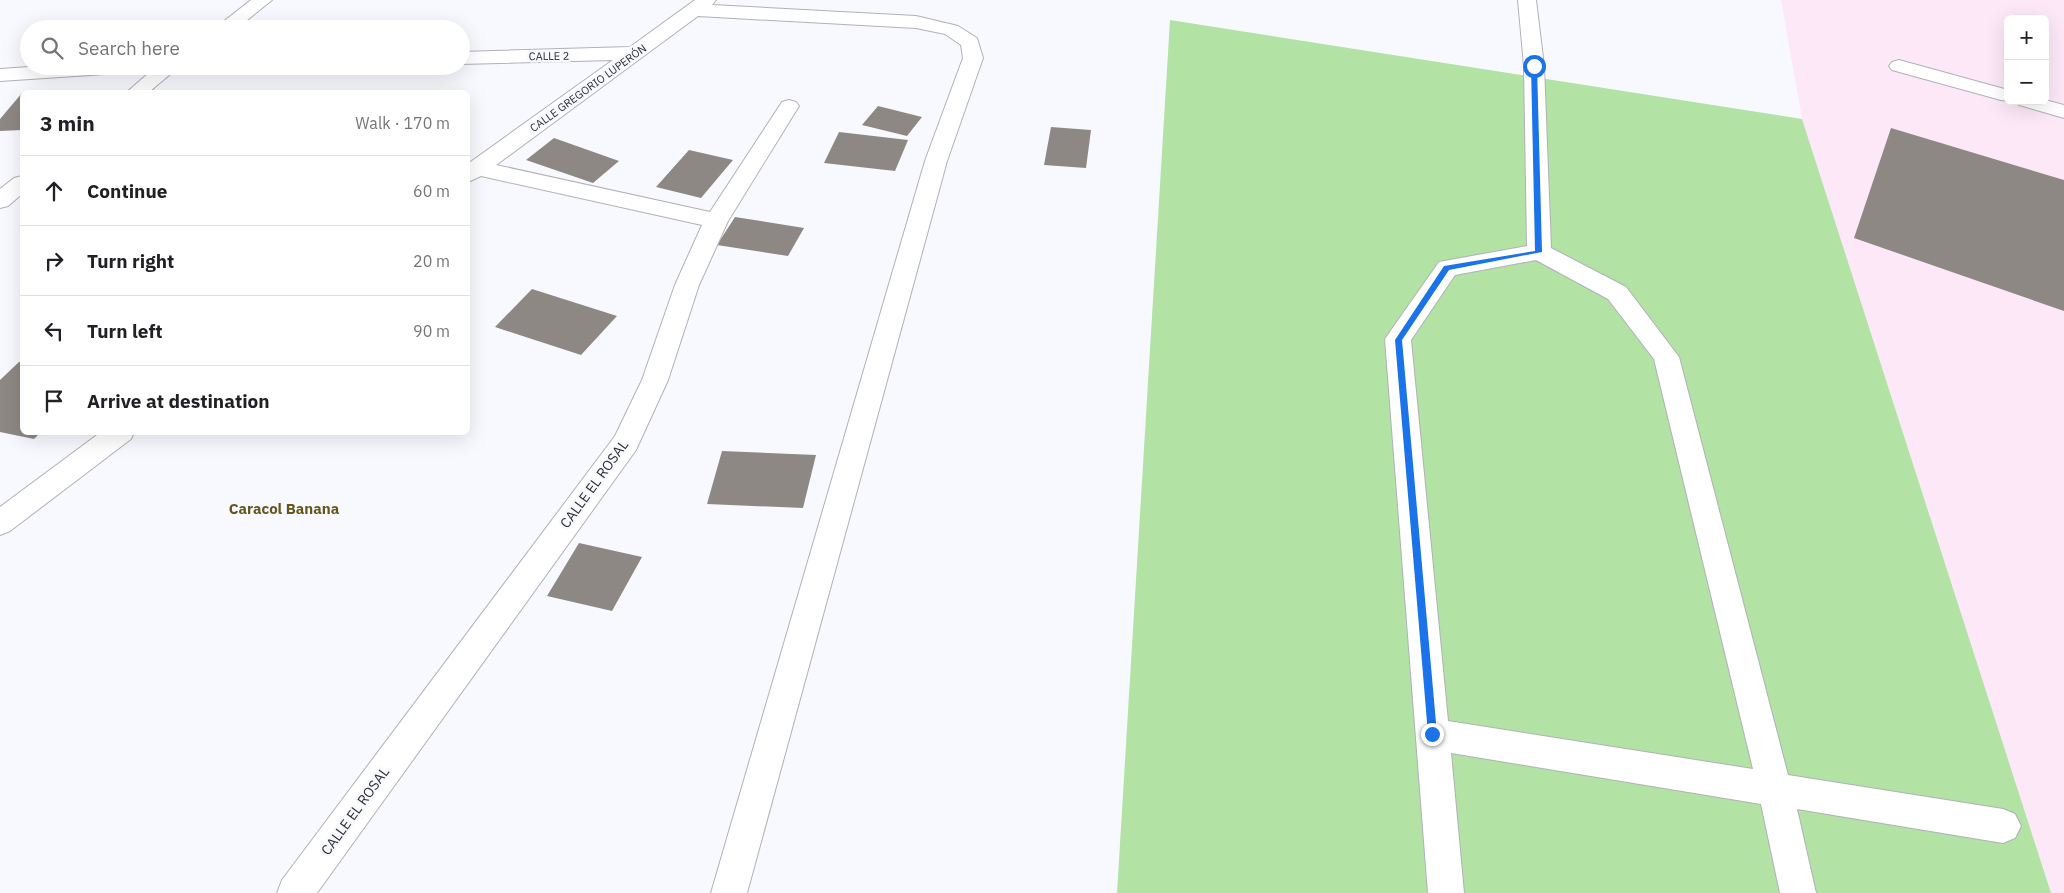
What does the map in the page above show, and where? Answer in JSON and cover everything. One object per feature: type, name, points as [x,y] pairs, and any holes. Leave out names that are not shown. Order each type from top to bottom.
[{"type":"street","points":[[235,20],[263,0]]},
{"type":"street","points":[[1527,0],[1534,66],[1538,252]]},
{"type":"street","points":[[700,5],[916,22],[952,30],[970,42],[973,58],[936,161],[729,893]]},
{"type":"street","name":"CALLE GREGORIO LUPERÓN","points":[[472,171],[700,5]]},
{"type":"street","name":"CALLE 2","points":[[470,58],[636,53]]},
{"type":"street","points":[[1899,66],[2004,95]]},
{"type":"street","points":[[0,75],[20,74]]},
{"type":"street","points":[[140,90],[159,75]]},
{"type":"street","points":[[2040,105],[2064,112]]},
{"type":"street","name":"CALLE EL ROSAL","points":[[295,893],[626,442],[654,380],[687,285],[716,221],[788,106]]},
{"type":"street","points":[[472,171],[716,221]]},
{"type":"street","points":[[0,201],[20,185]]},
{"type":"street","points":[[1446,893],[1398,340],[1447,268],[1538,252],[1617,293],[1666,357],[1775,790],[1798,893]]},
{"type":"street","points":[[0,523],[117,435]]},
{"type":"street","points":[[1432,734],[2003,826]]},
{"type":"shaded area","points":[[1781,0],[2064,0],[2064,893],[2051,893],[1802,119]]},
{"type":"green space","points":[[1170,20],[1802,119],[2051,893],[1117,893]]},
{"type":"building","points":[[20,95],[20,130],[0,131],[0,119]]},
{"type":"building","points":[[878,106],[922,117],[907,136],[862,125]]},
{"type":"building","points":[[1051,127],[1091,130],[1086,168],[1044,165]]},
{"type":"building","points":[[1891,128],[2064,180],[2064,311],[1854,238]]},
{"type":"building","points":[[839,132],[908,140],[895,171],[824,163]]},
{"type":"building","points":[[554,138],[619,161],[593,183],[526,160]]},
{"type":"building","points":[[689,150],[733,160],[701,198],[656,187]]},
{"type":"building","points":[[735,217],[804,228],[788,256],[717,245]]},
{"type":"building","points":[[532,289],[617,316],[581,355],[495,327]]},
{"type":"building","points":[[20,362],[20,435],[38,435],[34,439],[0,432],[0,380]]},
{"type":"building","points":[[722,451],[816,455],[803,508],[707,504]]},
{"type":"building","points":[[579,543],[642,557],[612,611],[547,596]]},
{"type":"district","name":"Caracol Banana","points":[[284,509]]},
{"type":"route","points":[[1432,734],[1398,340],[1447,268],[1538,252],[1534,66]]}]
